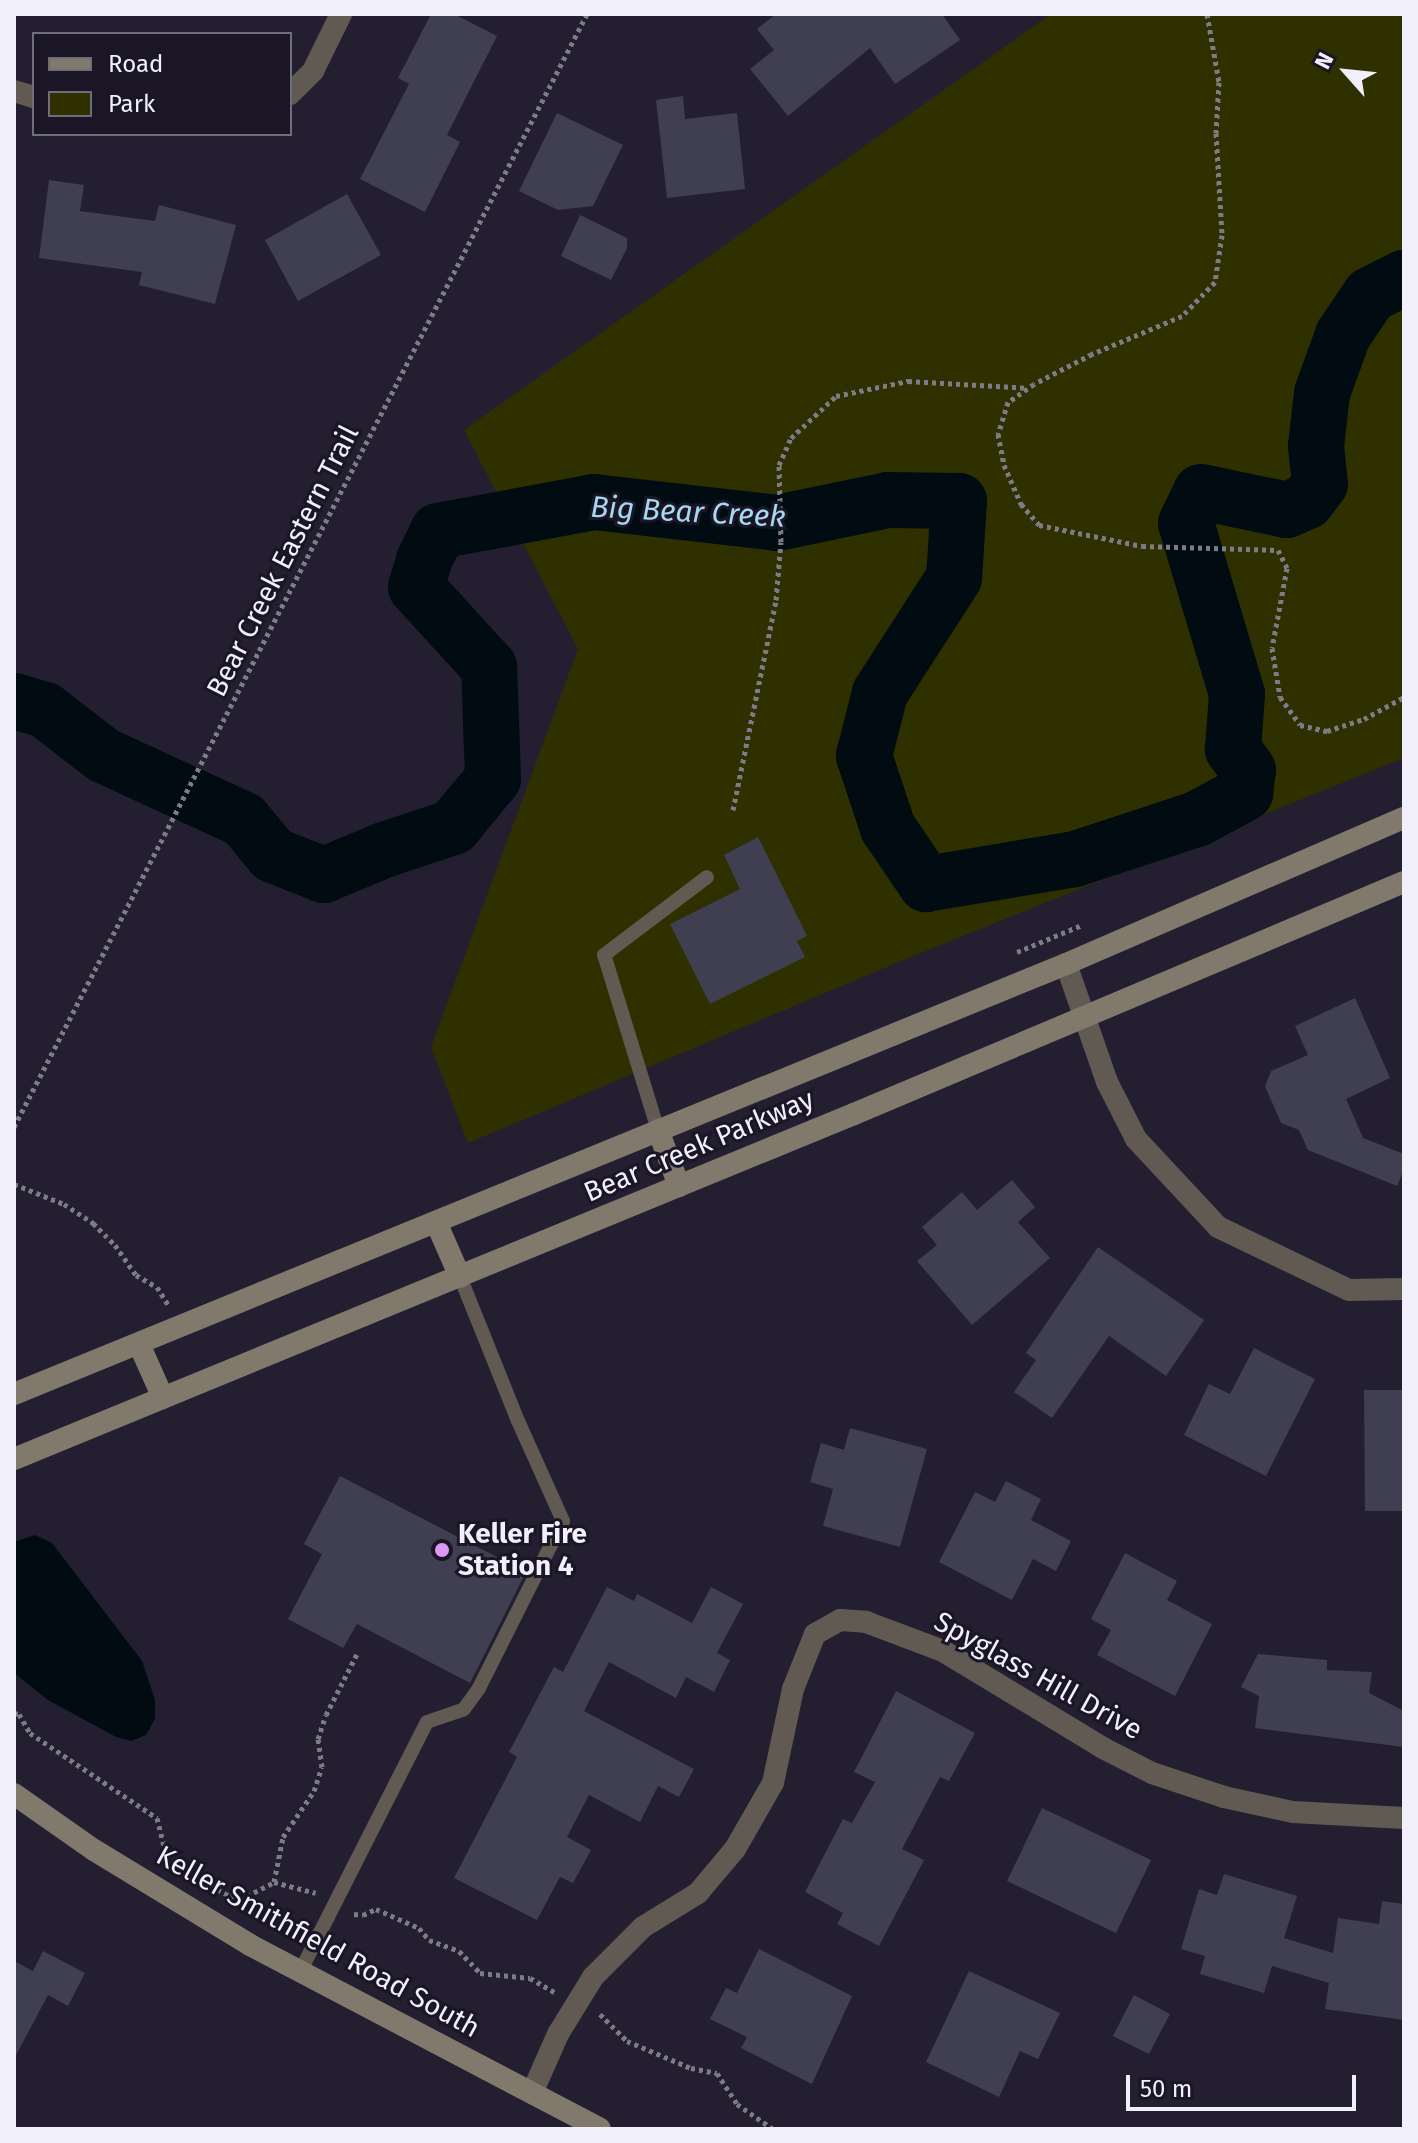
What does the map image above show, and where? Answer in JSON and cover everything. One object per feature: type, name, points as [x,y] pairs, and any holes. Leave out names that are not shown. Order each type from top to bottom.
[{"type":"main road","name":"Bear Creek Parkway","points":[[14,1394],[1066,964],[1404,818]]},
{"type":"main road","name":"Bear Creek Parkway","points":[[14,1459],[460,1277],[1404,882]]},
{"type":"main road","points":[[658,1130],[679,1186]]},
{"type":"main road","points":[[436,1222],[460,1277]]},
{"type":"main road","points":[[139,1344],[163,1398]]},
{"type":"main road","name":"Keller Smithfield Road South","points":[[14,1794],[94,1850],[300,1972],[600,2129]]},
{"type":"street","points":[[292,92],[313,71],[341,14]]},
{"type":"street","points":[[1066,964],[1107,1082],[1136,1139],[1218,1227],[1349,1290],[1404,1289]]},
{"type":"street","name":"Spyglass Hill Drive","points":[[532,2093],[558,2034],[593,1977],[643,1927],[698,1893],[735,1849],[773,1783],[793,1689],[815,1634],[840,1620],[866,1622],[943,1651],[1103,1748],[1152,1773],[1224,1797],[1293,1812],[1404,1818]]},
{"type":"lane","points":[[658,1130],[604,955],[707,877]]},
{"type":"lane","points":[[300,1972],[427,1722],[464,1709],[479,1688],[563,1521],[518,1421],[460,1277]]},
{"type":"path","name":"Bear Creek Eastern Trail","points":[[14,1127],[587,14]]},
{"type":"path","points":[[1207,14],[1219,82],[1216,133],[1222,235],[1215,282],[1182,316],[1092,354],[1008,402],[998,434],[1004,465],[1021,504],[1039,525],[1142,546],[1278,550],[1287,568],[1272,648],[1280,697],[1300,725],[1327,731],[1364,719],[1404,697]]},
{"type":"path","points":[[733,810],[776,600],[781,542],[779,465],[785,447],[836,396],[908,381],[1028,388]]},
{"type":"path","points":[[14,1184],[64,1204],[93,1223],[115,1245],[136,1275],[157,1287],[169,1307]]},
{"type":"path","points":[[274,1882],[283,1837],[314,1791],[322,1767],[318,1739],[326,1715],[358,1652]]},
{"type":"path","points":[[14,1713],[19,1714],[30,1733],[157,1818],[164,1846],[196,1878],[230,1896],[247,1896],[274,1882],[316,1893]]},
{"type":"path","points":[[345,1912],[363,1915],[376,1909],[419,1928],[429,1940],[459,1951],[480,1973],[530,1978],[556,1993]]},
{"type":"path","points":[[596,2011],[614,2025],[627,2041],[691,2068],[717,2073],[737,2104],[773,2129]]},
{"type":"green space","points":[[1051,14],[1404,14],[1404,758],[901,961],[468,1143],[431,1047],[578,649],[464,430]]},
{"type":"shaded area","points":[[35,1535],[52,1543],[142,1661],[155,1700],[155,1719],[146,1735],[131,1741],[116,1737],[48,1700],[14,1673],[14,1542]]},
{"type":"building","points":[[431,14],[454,14],[497,36],[447,135],[460,142],[425,212],[360,179],[409,84],[398,78]]},
{"type":"building","points":[[776,14],[942,14],[960,40],[895,84],[870,48],[788,116],[750,69],[774,50],[757,29]]},
{"type":"building","points":[[683,96],[685,119],[737,113],[745,189],[667,198],[656,100]]},
{"type":"building","points":[[557,113],[623,145],[593,206],[558,210],[519,191]]},
{"type":"building","points":[[49,180],[84,185],[80,211],[155,221],[159,205],[236,225],[215,304],[139,285],[142,272],[39,258]]},
{"type":"building","points":[[347,194],[381,255],[298,301],[265,240]]},
{"type":"building","points":[[580,215],[627,238],[627,248],[611,280],[561,256]]},
{"type":"building","points":[[758,837],[807,936],[797,941],[805,957],[710,1004],[670,924],[740,889],[724,855]]},
{"type":"building","points":[[1355,998],[1390,1078],[1346,1099],[1363,1138],[1404,1154],[1404,1169],[1397,1186],[1308,1150],[1299,1130],[1281,1123],[1265,1086],[1271,1071],[1308,1055],[1295,1026]]},
{"type":"building","points":[[1012,1180],[1035,1207],[1018,1222],[1050,1258],[972,1325],[917,1261],[937,1245],[922,1227],[962,1192],[977,1210]]},
{"type":"building","points":[[1098,1247],[1204,1320],[1166,1376],[1109,1336],[1052,1418],[1014,1392],[1036,1360],[1026,1353]]},
{"type":"building","points":[[1254,1348],[1315,1379],[1266,1476],[1184,1435],[1209,1384],[1230,1394]]},
{"type":"building","points":[[1364,1390],[1404,1390],[1404,1511],[1365,1511]]},
{"type":"building","points":[[850,1428],[927,1449],[900,1547],[823,1526],[833,1489],[810,1482],[821,1443],[844,1450]]},
{"type":"building","points":[[340,1476],[526,1572],[470,1683],[357,1624],[343,1648],[288,1619],[322,1554],[304,1544]]},
{"type":"building","points":[[1006,1481],[1041,1499],[1031,1520],[1071,1541],[1056,1571],[1033,1559],[1012,1600],[939,1562],[975,1492],[995,1502]]},
{"type":"building","points":[[1125,1553],[1177,1581],[1167,1600],[1212,1624],[1175,1696],[1097,1655],[1111,1630],[1091,1619]]},
{"type":"building","points":[[607,1587],[634,1601],[637,1594],[692,1623],[711,1587],[743,1604],[717,1653],[730,1660],[714,1692],[686,1677],[676,1698],[609,1662],[584,1711],[694,1769],[679,1797],[658,1786],[640,1822],[589,1795],[567,1837],[591,1850],[573,1883],[560,1877],[537,1920],[454,1878],[517,1757],[509,1752],[554,1667],[563,1672]]},
{"type":"building","points":[[1258,1654],[1327,1660],[1327,1670],[1372,1672],[1369,1693],[1404,1711],[1404,1747],[1255,1728],[1259,1696],[1241,1687]]},
{"type":"building","points":[[896,1691],[975,1733],[949,1781],[940,1777],[902,1849],[924,1860],[879,1946],[837,1924],[843,1913],[805,1892],[843,1819],[852,1823],[875,1782],[854,1772]]},
{"type":"building","points":[[1042,1808],[1151,1860],[1116,1933],[1007,1881]]},
{"type":"building","points":[[1224,1874],[1297,1896],[1284,1938],[1333,1953],[1338,1918],[1379,1924],[1382,1901],[1404,1904],[1404,2020],[1325,2009],[1329,1983],[1272,1966],[1264,1993],[1200,1974],[1205,1956],[1181,1949],[1199,1889],[1217,1895]]},
{"type":"building","points":[[759,1949],[852,1996],[812,2084],[741,2048],[747,2037],[710,2019],[726,1988],[737,1993]]},
{"type":"building","points":[[43,1951],[85,1973],[68,2006],[48,1995],[14,2059],[14,1961],[33,1971]]},
{"type":"building","points":[[969,1971],[1060,2013],[1038,2059],[1020,2051],[999,2097],[926,2062]]},
{"type":"building","points":[[1134,1995],[1170,2014],[1149,2054],[1113,2036]]},
{"type":"waterway","name":"Big Bear Creek","points":[[14,701],[45,710],[103,755],[244,820],[273,855],[324,875],[384,850],[453,827],[493,779],[489,667],[416,587],[424,560],[438,531],[594,502],[777,523],[888,500],[959,501],[954,578],[880,693],[864,756],[888,828],[926,884],[1075,859],[1197,819],[1245,793],[1248,770],[1233,749],[1237,694],[1186,523],[1201,492],[1287,510],[1307,501],[1320,484],[1316,446],[1322,393],[1343,335],[1370,295],[1404,278]]},
{"type":"place","name":"Keller Fire Station 4","points":[[442,1550]]}]
